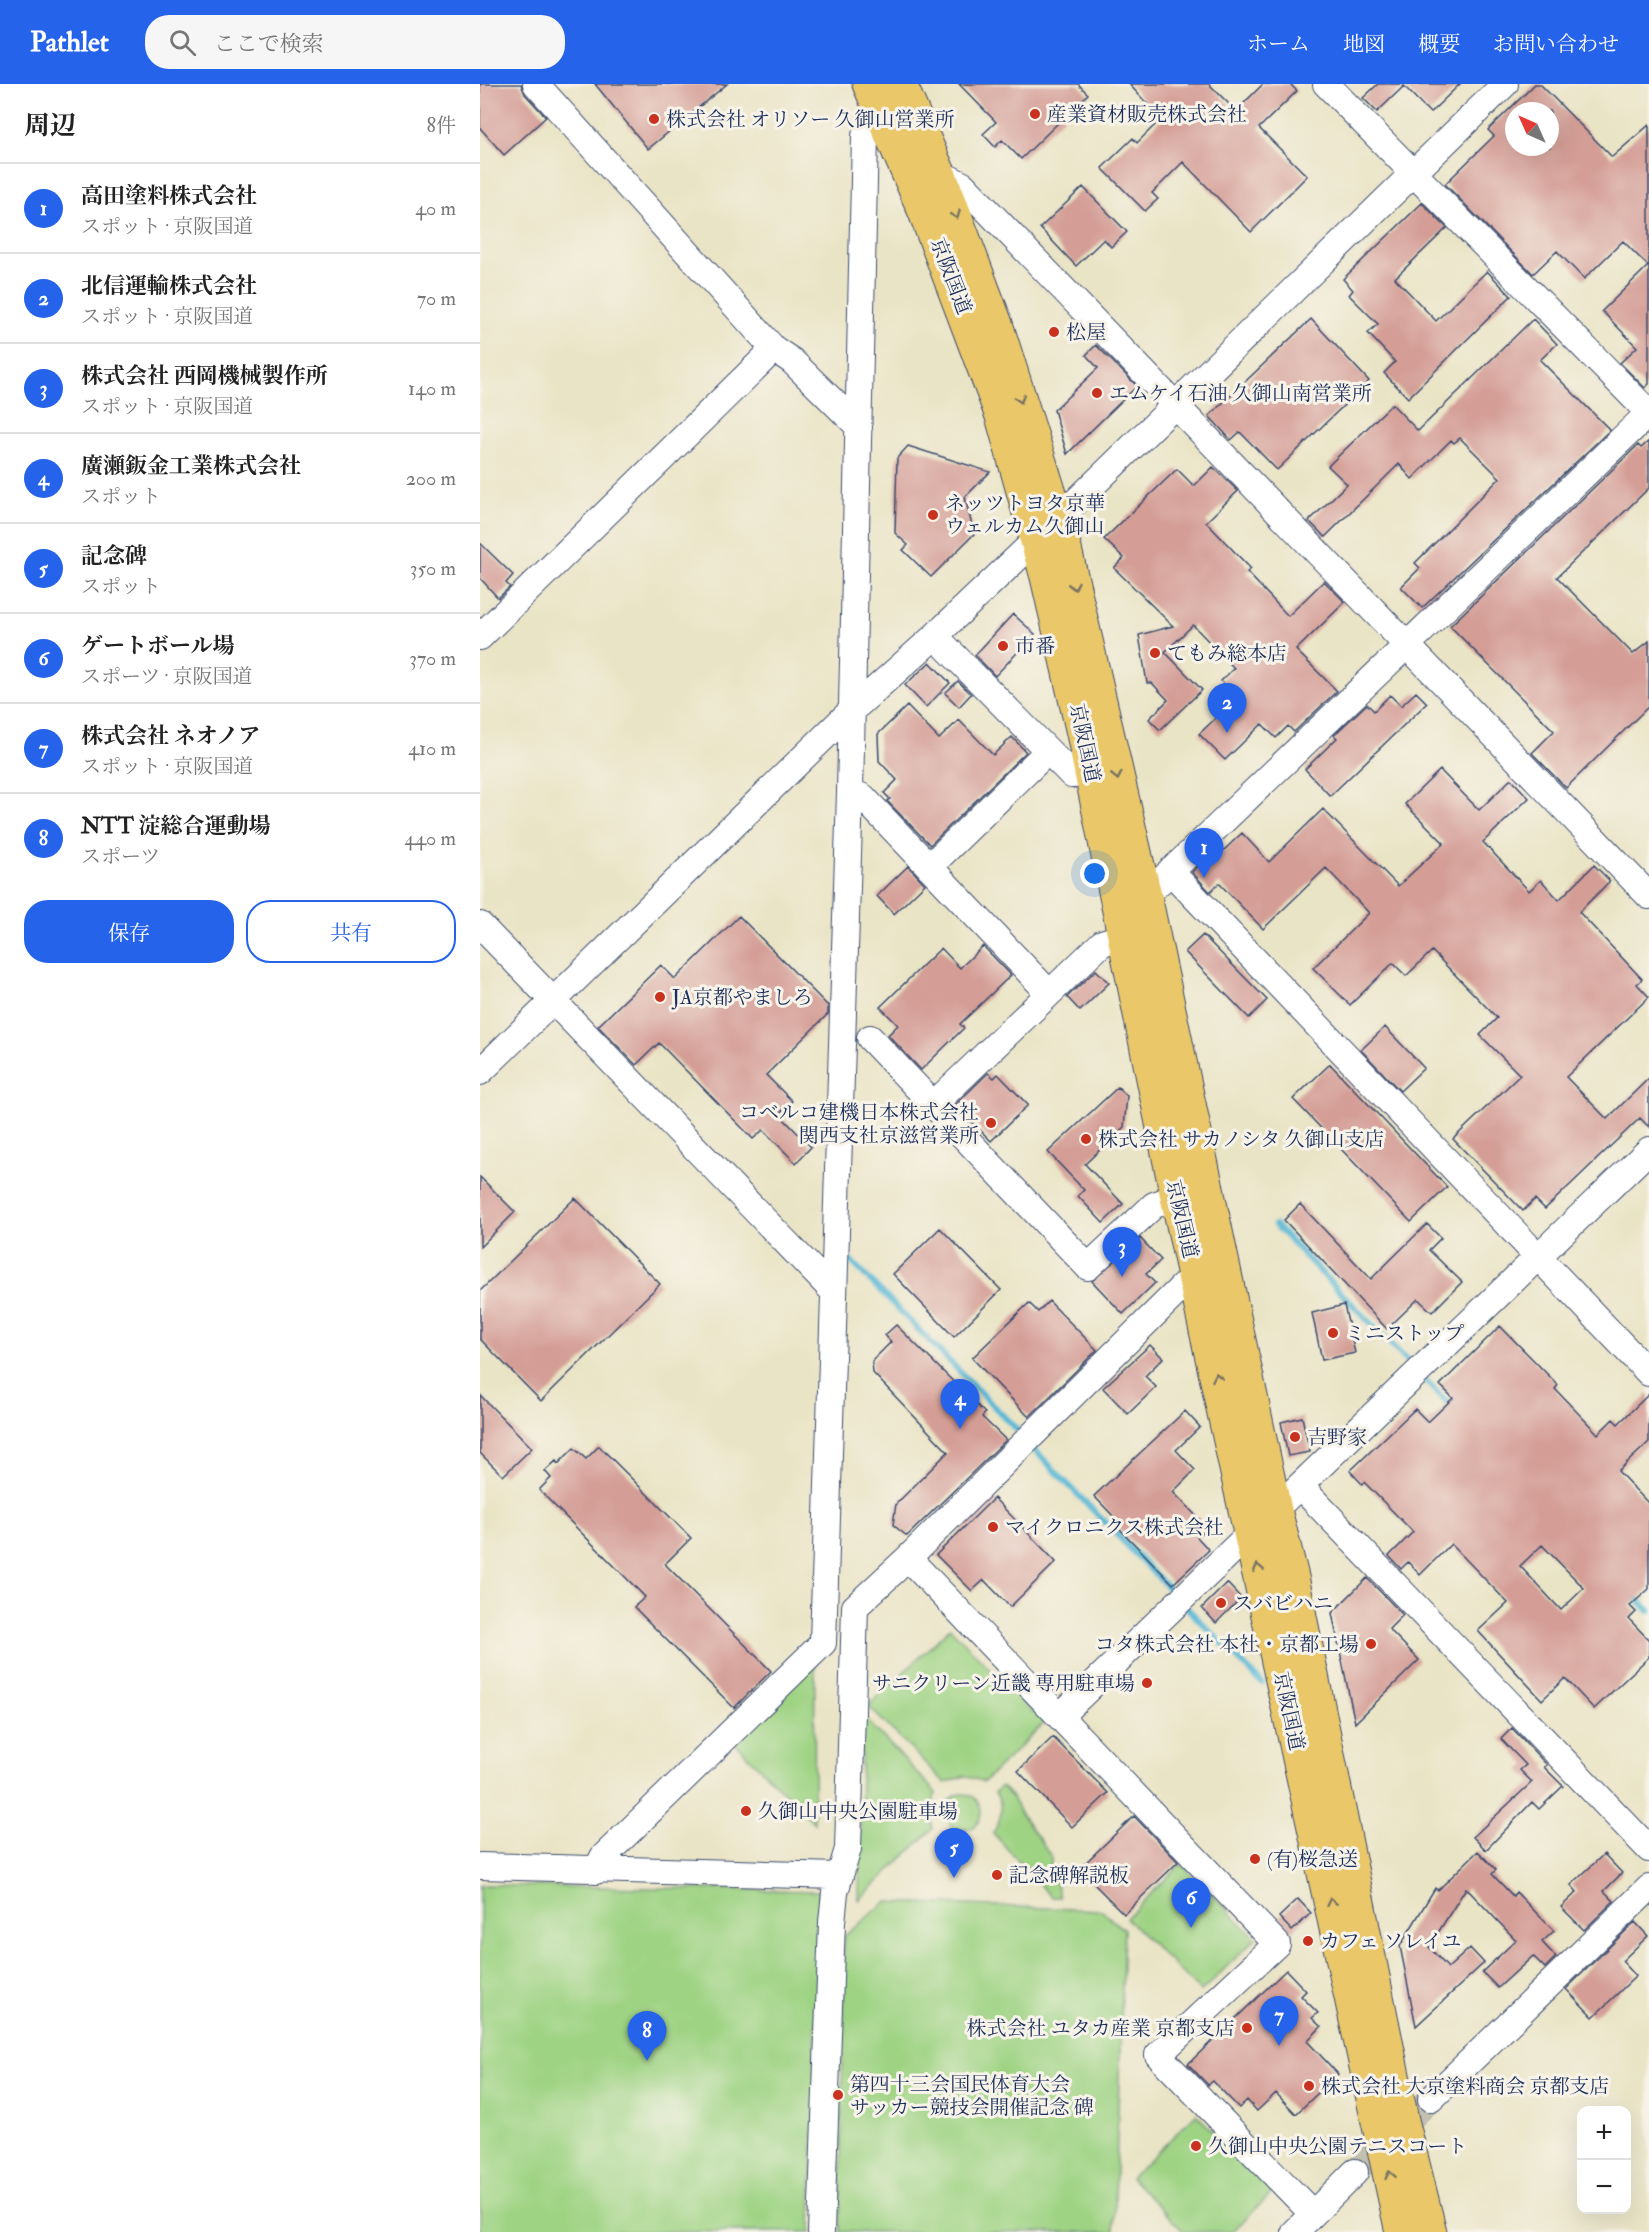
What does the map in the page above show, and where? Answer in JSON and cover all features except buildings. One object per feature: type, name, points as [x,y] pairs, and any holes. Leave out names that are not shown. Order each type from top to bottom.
[{"type":"highway","name":"京阪国道","points":[[869,84],[926,212],[1047,529],[1092,774],[1177,1197],[1251,1534],[1341,1994],[1402,2232]]},
{"type":"highway","name":"京阪国道","points":[[900,84],[939,173],[996,324],[1047,529],[1144,896],[1275,1510],[1293,1577],[1402,2120],[1430,2232]]},
{"type":"street","points":[[536,84],[774,349],[792,360],[859,427]]},
{"type":"street","points":[[1144,896],[1649,413],[1326,84]]},
{"type":"street","points":[[480,1072],[851,711],[935,636],[1047,529],[1505,84]]},
{"type":"street","points":[[596,1871],[603,1857],[823,1643],[850,792],[865,136],[888,124]]},
{"type":"street","points":[[939,173],[963,185],[1649,896]]},
{"type":"street","points":[[480,637],[774,349]]},
{"type":"street","points":[[935,636],[1072,775],[1092,774]]},
{"type":"street","points":[[929,867],[1048,751]]},
{"type":"street","points":[[850,792],[863,796],[1049,993]]},
{"type":"street","points":[[1170,871],[1649,1373]]},
{"type":"street","points":[[480,925],[834,1293]]},
{"type":"street","points":[[933,1104],[1102,943],[1125,936]]},
{"type":"street","points":[[870,1038],[1088,1267],[1154,1205],[1177,1197]]},
{"type":"street","points":[[1060,1716],[1649,1150]]},
{"type":"street","points":[[822,2232],[832,1922],[839,1876],[848,1849],[855,1607],[908,1558],[1195,1274]]},
{"type":"street","points":[[1300,1486],[1649,1848]]},
{"type":"street","points":[[908,1558],[1277,1944],[1158,2055],[1312,2213]]},
{"type":"street","points":[[480,1866],[839,1876]]},
{"type":"street","points":[[1431,2099],[1649,1888]]},
{"type":"street","points":[[1295,2232],[1355,2172]]},
{"type":"green space","points":[[950,1628],[1033,1713],[1039,1707],[1045,1714],[1043,1724],[984,1782],[965,1776],[945,1783],[868,1706]]},
{"type":"green space","points":[[815,1659],[814,1823],[732,1740]]},
{"type":"green space","points":[[862,1715],[936,1793],[930,1810],[933,1829],[859,1900]]},
{"type":"green space","points":[[1001,1786],[1011,1796],[1020,1813],[1051,1855],[1051,1869],[1060,1897],[1051,1897],[993,1833],[1001,1813],[995,1792]]},
{"type":"green space","points":[[963,1794],[976,1799],[981,1812],[976,1825],[963,1830],[950,1825],[945,1812],[950,1799]]},
{"type":"green space","points":[[1181,1864],[1256,1938],[1201,1992],[1126,1918]]},
{"type":"green space","points":[[480,1885],[819,1891],[811,2232],[480,2232]]},
{"type":"green space","points":[[886,1902],[1101,1910],[1124,1930],[1114,2232],[840,2232],[844,1936]]},
{"type":"green space","name":"久御山中央公園テニスコート","points":[[1196,2114],[1273,2192],[1232,2232],[1184,2232],[1131,2178]]},
{"type":"waterway","points":[[1275,1225],[1414,1368]]},
{"type":"waterway","points":[[851,1261],[1024,1437]]},
{"type":"waterway","points":[[1421,1376],[1452,1407]]},
{"type":"waterway","points":[[1030,1445],[1177,1597]]},
{"type":"waterway","points":[[1632,1593],[1649,1611]]},
{"type":"waterway","points":[[1184,1605],[1262,1683]]},
{"type":"tunnel","points":[[1355,2172],[1431,2099]]},
{"type":"place","name":"産業資材販売株式会社","points":[[1035,114]]},
{"type":"place","name":"株式会社 オリソー 久御山営業所","points":[[654,119]]},
{"type":"place","name":"松屋","points":[[1054,332]]},
{"type":"place","name":"エムケイ石油 久御山南営業所","points":[[1097,393]]},
{"type":"place","name":"ネッツトヨタ京華 ウェルカム久御山","points":[[933,515]]},
{"type":"place","name":"市番","points":[[1003,646]]},
{"type":"place","name":"てもみ総本店","points":[[1155,653]]},
{"type":"place","name":"北信運輸株式会社","points":[[1227,733]]},
{"type":"place","name":"高田塗料株式会社","points":[[1204,878]]},
{"type":"place","name":"JA京都やましろ","points":[[660,997]]},
{"type":"place","name":"コベルコ建機日本株式会社 関西支社京滋営業所","points":[[991,1123]]},
{"type":"place","name":"株式会社 サカノシタ 久御山支店","points":[[1086,1139]]},
{"type":"place","name":"株式会社 西岡機械製作所","points":[[1122,1277]]},
{"type":"place","name":"ミニストップ","points":[[1333,1333]]},
{"type":"place","name":"廣瀬鈑金工業株式会社","points":[[960,1429]]},
{"type":"place","name":"吉野家","points":[[1295,1437]]},
{"type":"place","name":"マイクロニクス株式会社","points":[[993,1527]]},
{"type":"place","name":"スバビハニ","points":[[1221,1603]]},
{"type":"place","name":"コタ株式会社 本社・京都工場","points":[[1371,1644]]},
{"type":"place","name":"サニクリーン近畿 専用駐車場","points":[[1147,1683]]},
{"type":"place","name":"久御山中央公園駐車場","points":[[746,1811]]},
{"type":"place","name":"(有)桜急送","points":[[1255,1859]]},
{"type":"place","name":"記念碑解説板","points":[[997,1875]]},
{"type":"place","name":"記念碑","points":[[954,1878]]},
{"type":"place","name":"ゲートボール場","points":[[1191,1928]]},
{"type":"place","name":"カフェ ソレイユ","points":[[1308,1941]]},
{"type":"place","name":"株式会社 ユタカ産業 京都支店","points":[[1247,2028]]},
{"type":"place","name":"株式会社 ネオノア","points":[[1279,2046]]},
{"type":"place","name":"NTT 淀総合運動場","points":[[647,2061]]},
{"type":"place","name":"株式会社 大京塗料商会 京都支店","points":[[1309,2086]]},
{"type":"place","name":"第四十三会国民体育大会 サッカー競技会開催記念 碑","points":[[838,2095]]},
{"type":"place","name":"久御山中央公園テニスコート","points":[[1196,2146]]}]
